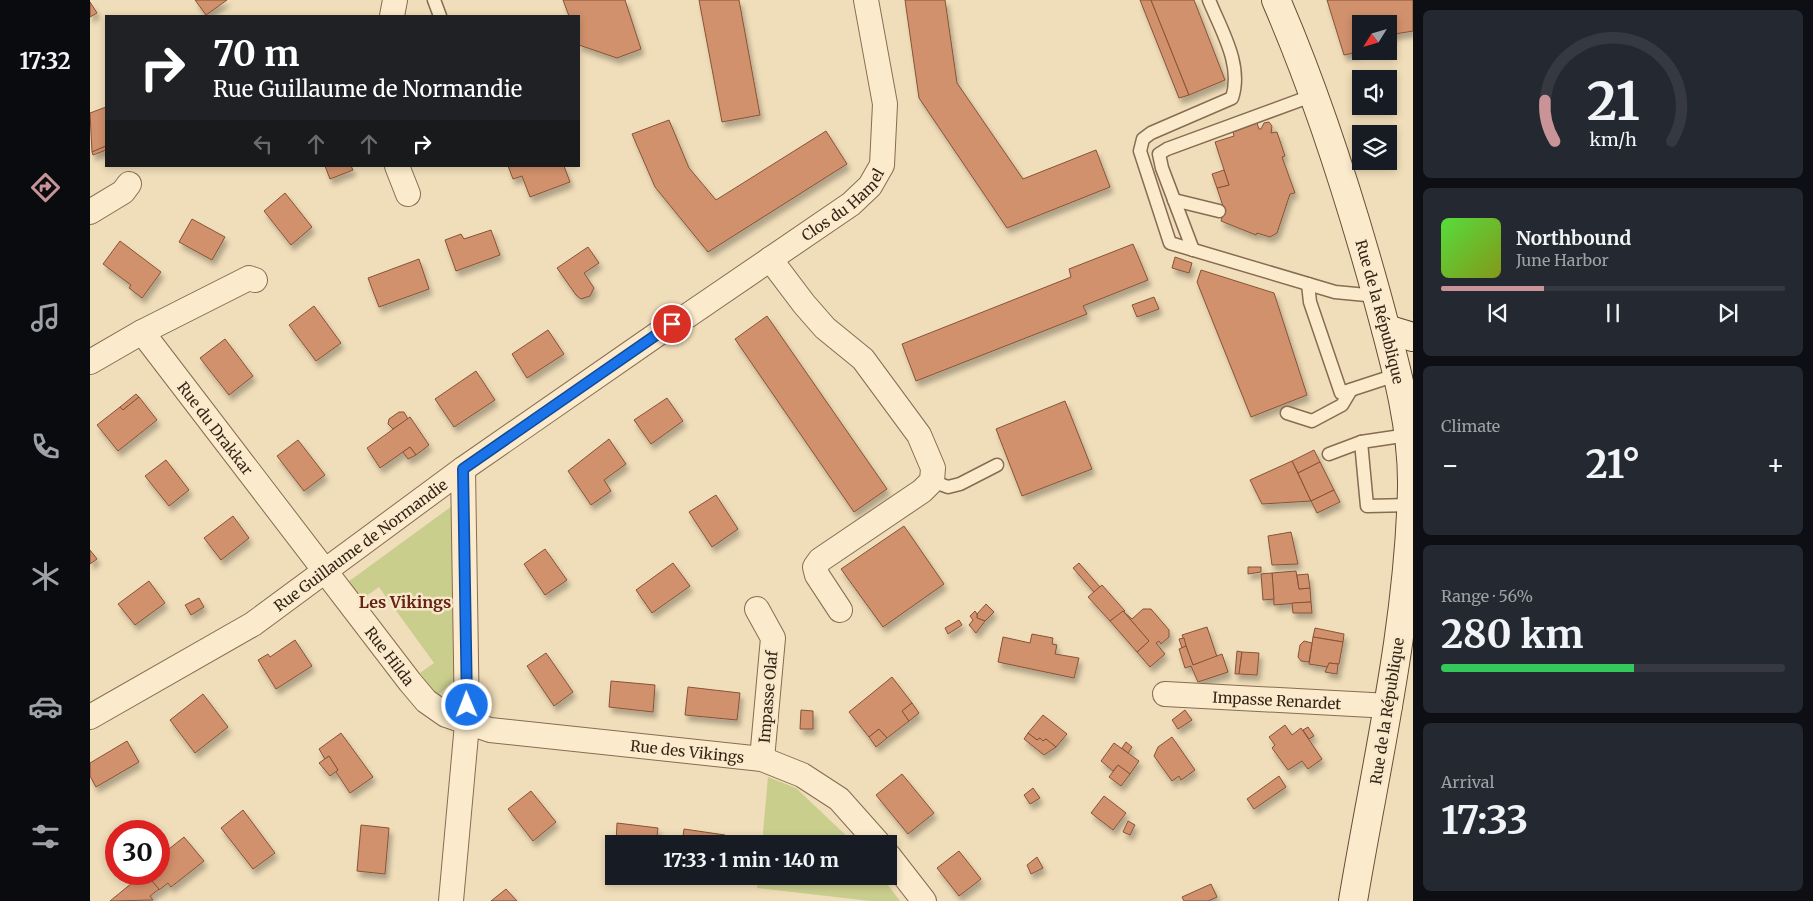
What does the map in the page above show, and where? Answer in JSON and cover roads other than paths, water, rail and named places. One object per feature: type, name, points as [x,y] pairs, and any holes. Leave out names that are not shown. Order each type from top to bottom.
[{"type":"main road","name":"Rue de la République","points":[[1276,0],[1314,95],[1365,248],[1386,329],[1408,436],[1412,485],[1408,569],[1390,706],[1353,901]]},
{"type":"main road","points":[[1386,329],[1413,337]]},
{"type":"street","points":[[392,15],[395,0]]},
{"type":"street","name":"Clos du Hamel","points":[[679,320],[851,204],[870,186],[882,165],[885,104],[866,0]]},
{"type":"street","points":[[397,167],[408,194]]},
{"type":"street","points":[[90,212],[123,192],[129,184]]},
{"type":"street","points":[[770,259],[820,322],[863,359],[920,435],[933,468],[932,481],[922,491],[820,560],[815,567],[816,575],[840,610]]},
{"type":"street","points":[[90,362],[142,332],[249,278],[255,280]]},
{"type":"street","name":"Rue Guillaume de Normandie","points":[[90,716],[253,624],[463,469],[679,320]]},
{"type":"street","name":"Rue du Drakkar","points":[[142,332],[325,572]]},
{"type":"street","points":[[450,901],[467,724],[463,469]]},
{"type":"street","name":"Rue Hilda","points":[[325,572],[426,701],[446,715],[467,724]]},
{"type":"street","name":"Impasse Olaf","points":[[757,609],[773,638],[762,760]]},
{"type":"street","name":"Impasse Renardet","points":[[1165,694],[1390,706]]},
{"type":"street","name":"Rue des Vikings","points":[[467,724],[516,734],[762,760],[802,775],[839,799],[871,835]]},
{"type":"street","points":[[897,866],[924,901]]},
{"type":"lane","points":[[434,0],[440,15]]},
{"type":"lane","points":[[1209,0],[1236,69],[1236,86],[1232,98],[1151,134],[1143,139],[1140,151],[1170,244],[1343,293],[1377,296]]},
{"type":"lane","points":[[1192,250],[1162,168],[1159,154],[1167,149],[1314,95]]},
{"type":"lane","points":[[1174,200],[1219,211]]},
{"type":"lane","points":[[1308,284],[1310,302],[1341,393],[1396,375]]},
{"type":"lane","points":[[1287,413],[1312,421],[1342,405],[1351,390]]},
{"type":"lane","points":[[1329,454],[1365,441],[1408,436]]},
{"type":"lane","points":[[1365,441],[1367,506],[1411,505]]},
{"type":"lane","points":[[932,481],[948,487],[960,484],[997,465]]},
{"type":"district","name":"Les Vikings","points":[[405,602]]}]
